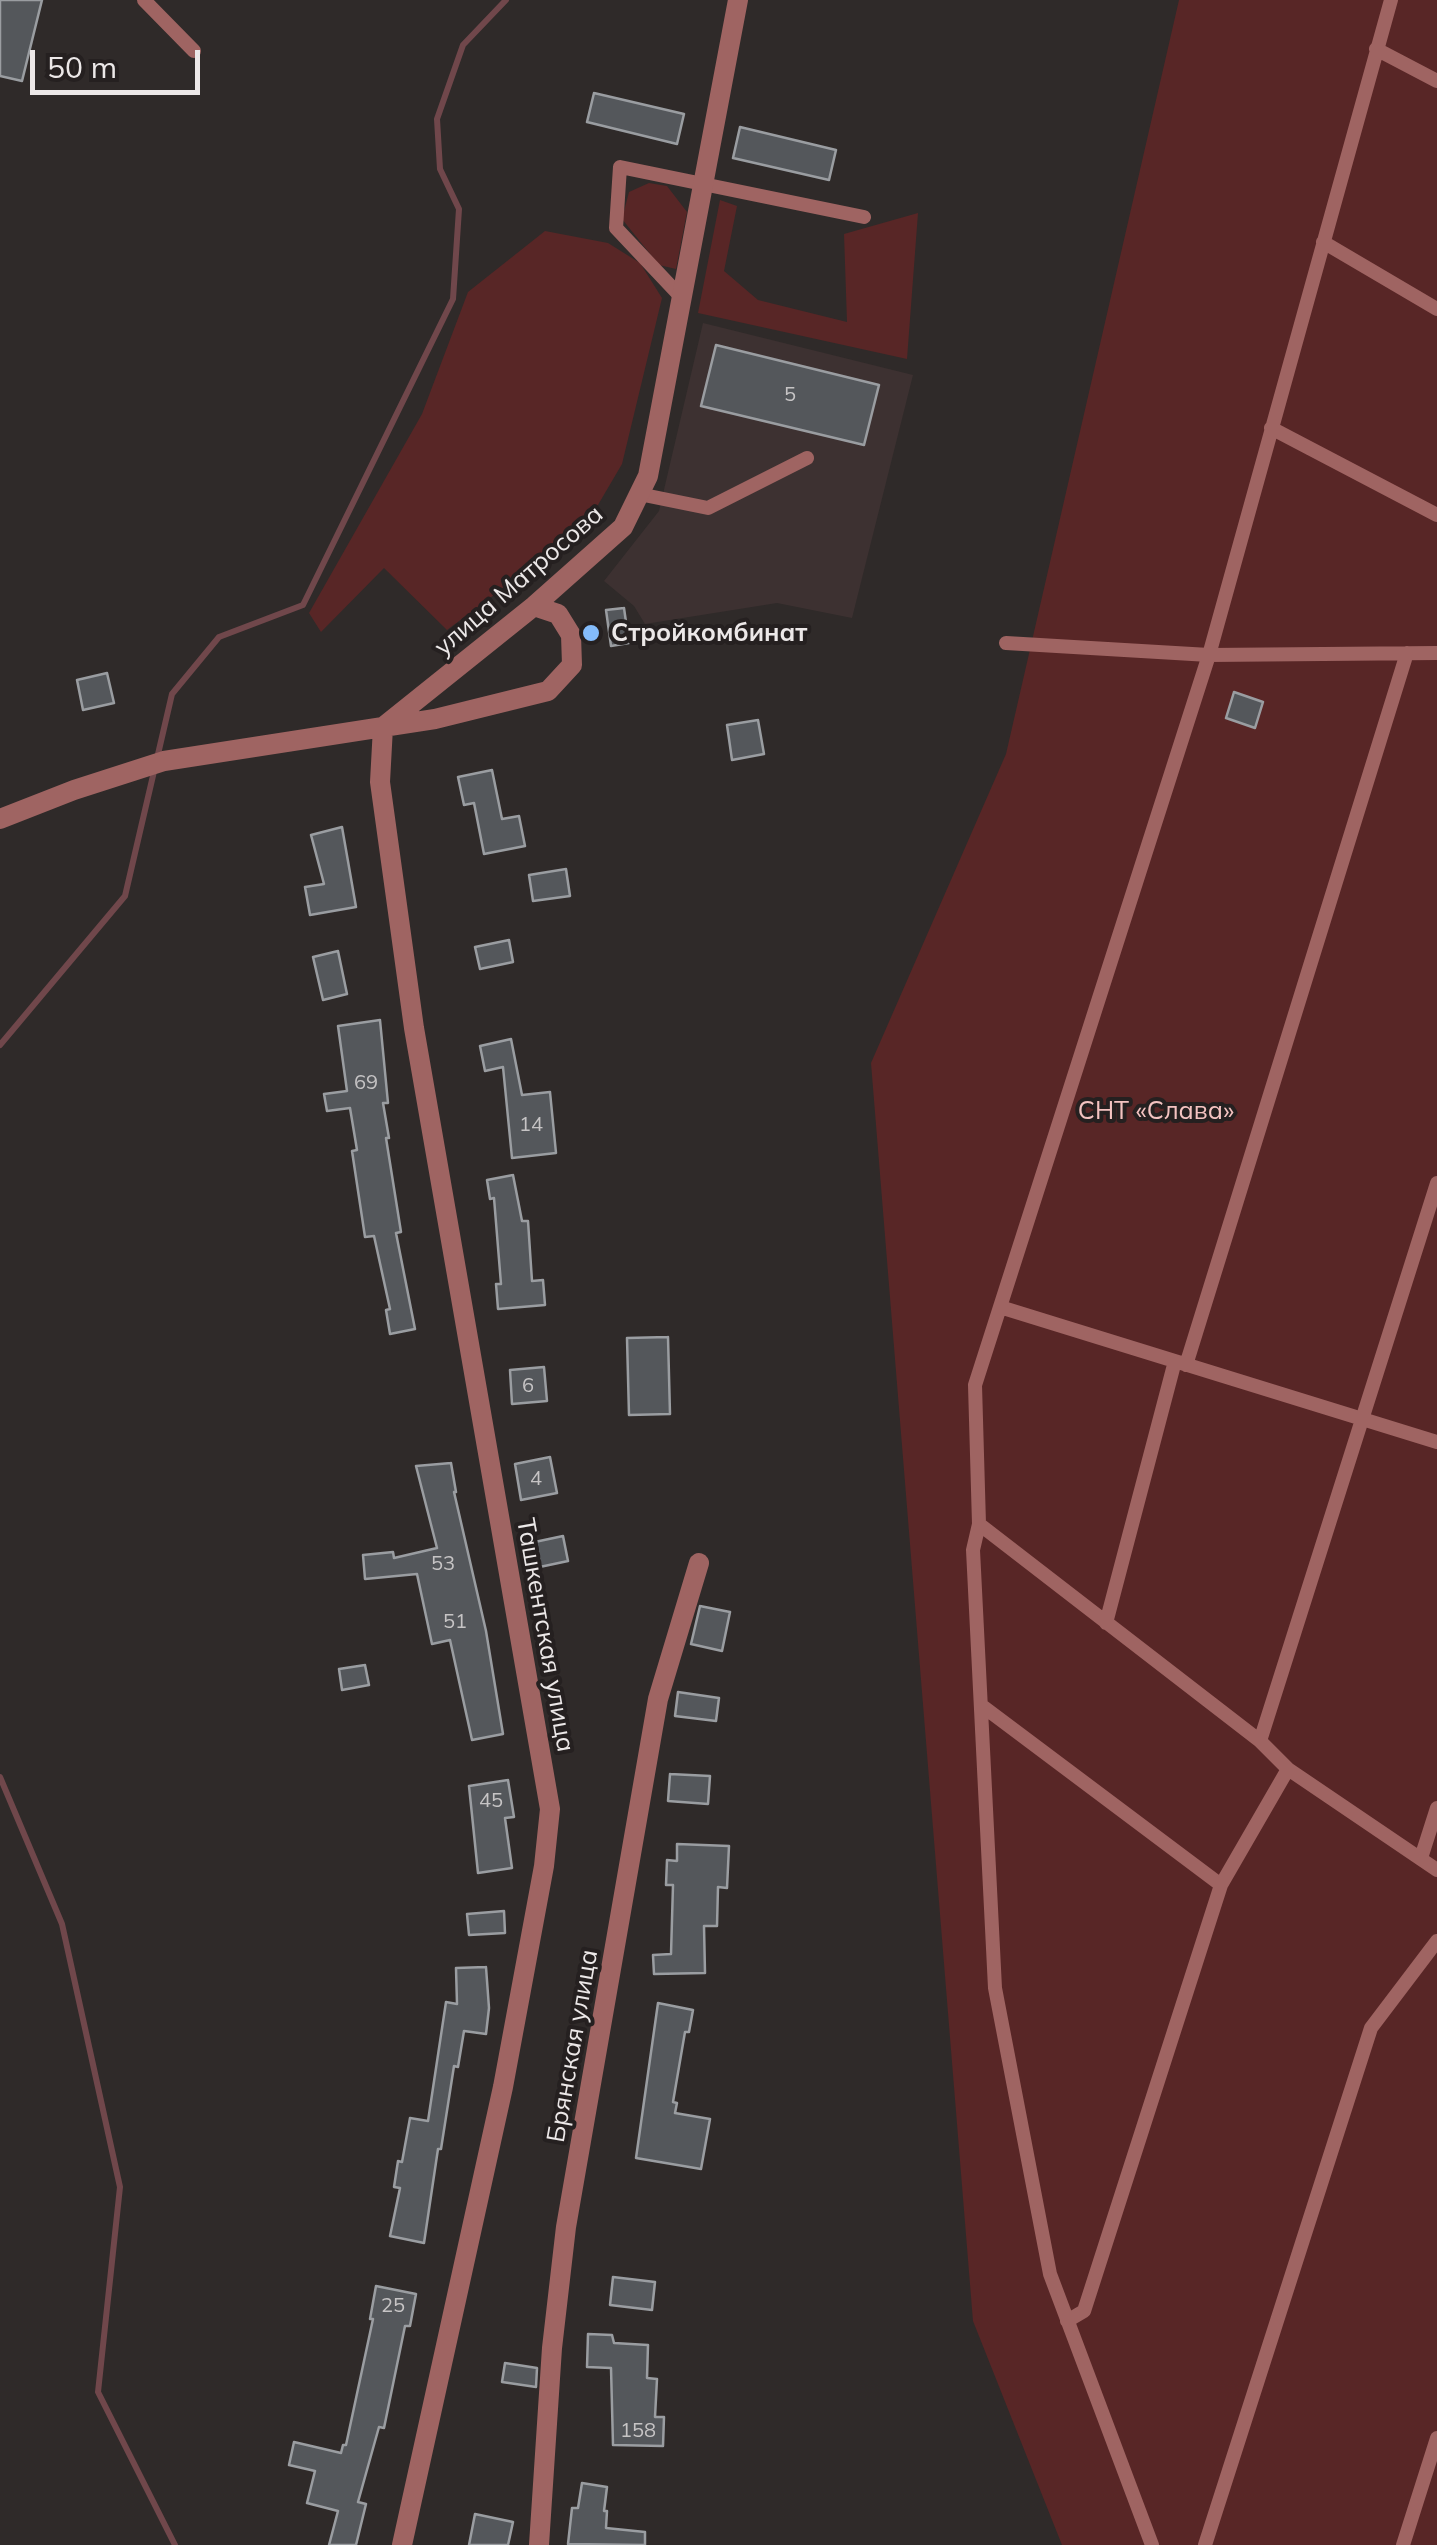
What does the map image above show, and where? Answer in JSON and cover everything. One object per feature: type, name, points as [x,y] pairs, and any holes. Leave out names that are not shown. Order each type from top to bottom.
[{"type":"street","name":"улица Матросова","points":[[0,819],[74,790],[164,762],[382,728],[534,606],[623,527],[648,476],[738,0]]},
{"type":"street","points":[[382,728],[548,691],[572,665],[570,635],[558,614],[534,606]]},
{"type":"street","name":"Ташкентская улица","points":[[382,728],[380,782],[414,1028],[550,1809],[544,1866],[503,2086],[402,2545]]},
{"type":"street","name":"Брянская улица","points":[[538,2545],[552,2348],[566,2227],[658,1698],[699,1562]]},
{"type":"lane","points":[[144,0],[194,51]]},
{"type":"lane","points":[[1152,2545],[1050,2274],[996,1988],[973,1550],[980,1524],[975,1384],[1208,655],[1390,0]]},
{"type":"lane","points":[[1376,49],[1437,81]]},
{"type":"lane","points":[[682,298],[616,228],[620,167],[864,217]]},
{"type":"lane","points":[[1323,242],[1437,309]]},
{"type":"lane","points":[[1271,428],[1437,515]]},
{"type":"lane","points":[[639,494],[708,508],[806,458]]},
{"type":"lane","points":[[1006,644],[1208,655],[1437,653]]},
{"type":"lane","points":[[1106,1623],[1181,1363],[1407,653]]},
{"type":"lane","points":[[1260,1741],[1437,1183]]},
{"type":"lane","points":[[1000,1307],[1437,1442]]},
{"type":"lane","points":[[980,1524],[1260,1741],[1288,1769],[1437,1870]]},
{"type":"lane","points":[[981,1705],[1221,1884]]},
{"type":"lane","points":[[1067,2321],[1084,2311],[1221,1884],[1288,1769]]},
{"type":"lane","points":[[1421,1858],[1437,1808]]},
{"type":"lane","points":[[1205,2545],[1371,2028],[1437,1942]]},
{"type":"lane","points":[[1403,2545],[1437,2438]]},
{"type":"shaded area","points":[[703,323],[913,375],[852,618],[777,603],[645,624],[634,606],[604,581],[659,511]]},
{"type":"green space","name":"СНТ «Слава»","points":[[1179,0],[1437,0],[1437,2545],[1062,2545],[973,2321],[871,1063],[1006,754]]},
{"type":"green space","points":[[649,183],[667,186],[687,212],[676,269],[659,265],[622,219],[629,192]]},
{"type":"green space","points":[[720,200],[737,206],[724,271],[758,300],[847,322],[844,234],[918,213],[907,359],[698,313]]},
{"type":"green space","points":[[545,231],[608,243],[640,263],[662,298],[622,464],[585,527],[447,630],[384,568],[321,632],[309,613],[422,414],[468,292]]},
{"type":"building","points":[[0,0],[42,0],[22,81],[0,76]]},
{"type":"building","points":[[594,93],[684,114],[677,144],[587,122]]},
{"type":"building","points":[[740,127],[836,150],[829,180],[733,158]]},
{"type":"building","points":[[716,345],[879,385],[864,445],[701,406]]},
{"type":"building","points":[[624,608],[629,643],[611,646],[606,610]]},
{"type":"building","points":[[107,673],[114,703],[83,710],[77,680]]},
{"type":"building","points":[[1234,692],[1263,702],[1255,728],[1226,718]]},
{"type":"building","points":[[758,720],[764,754],[732,760],[727,725]]},
{"type":"building","points":[[492,770],[502,819],[519,816],[525,846],[484,854],[474,803],[464,805],[458,777]]},
{"type":"building","points":[[342,827],[356,907],[310,915],[305,887],[324,884],[311,835]]},
{"type":"building","points":[[566,869],[570,896],[533,901],[529,875]]},
{"type":"building","points":[[509,940],[513,962],[480,969],[475,947]]},
{"type":"building","points":[[338,951],[347,994],[323,1000],[313,957]]},
{"type":"building","points":[[380,1020],[388,1103],[383,1103],[386,1138],[401,1232],[396,1233],[415,1329],[390,1334],[386,1310],[390,1309],[374,1236],[365,1237],[350,1108],[327,1111],[324,1094],[347,1091],[338,1026]]},
{"type":"building","points":[[511,1039],[522,1095],[550,1092],[556,1153],[512,1158],[503,1067],[485,1071],[480,1046]]},
{"type":"building","points":[[513,1175],[522,1221],[528,1221],[532,1281],[543,1280],[545,1305],[498,1309],[496,1284],[501,1284],[494,1198],[490,1199],[487,1180]]},
{"type":"building","points":[[668,1337],[670,1414],[629,1415],[627,1338]]},
{"type":"building","points":[[544,1367],[547,1401],[512,1404],[510,1370]]},
{"type":"building","points":[[550,1457],[557,1493],[521,1500],[515,1464]]},
{"type":"building","points":[[451,1463],[503,1734],[472,1740],[450,1640],[432,1644],[417,1574],[365,1579],[363,1555],[393,1552],[394,1558],[437,1548],[416,1466]]},
{"type":"building","points":[[563,1536],[568,1561],[535,1568],[530,1543]]},
{"type":"building","points":[[700,1606],[730,1612],[722,1651],[691,1644]]},
{"type":"building","points":[[365,1665],[369,1685],[342,1690],[339,1669]]},
{"type":"building","points":[[678,1692],[719,1698],[716,1721],[675,1716]]},
{"type":"building","points":[[670,1774],[710,1776],[708,1804],[668,1801]]},
{"type":"building","points":[[508,1780],[514,1817],[505,1818],[512,1868],[478,1873],[469,1786]]},
{"type":"building","points":[[677,1844],[729,1846],[727,1888],[718,1887],[717,1926],[704,1926],[705,1973],[654,1974],[653,1955],[671,1954],[673,1885],[666,1885],[667,1860],[677,1861]]},
{"type":"building","points":[[504,1911],[505,1933],[469,1935],[467,1914]]},
{"type":"building","points":[[486,1967],[486,2034],[464,2031],[438,2149],[424,2243],[390,2236],[400,2188],[394,2187],[398,2161],[402,2162],[410,2118],[428,2121],[446,2002],[457,2004],[456,1968]]},
{"type":"building","points":[[658,2003],[693,2010],[689,2032],[685,2032],[673,2102],[677,2103],[675,2113],[710,2119],[701,2169],[636,2158]]},
{"type":"building","points":[[613,2277],[655,2282],[652,2310],[610,2305]]},
{"type":"building","points":[[376,2286],[416,2294],[410,2326],[405,2326],[384,2428],[379,2427],[358,2502],[366,2504],[356,2545],[329,2545],[338,2511],[307,2503],[315,2471],[289,2465],[294,2442],[341,2453],[346,2445],[373,2319]]},
{"type":"building","points":[[588,2334],[612,2335],[614,2343],[648,2345],[647,2378],[657,2379],[655,2417],[664,2417],[663,2446],[613,2445],[611,2368],[587,2367]]},
{"type":"building","points":[[505,2363],[537,2368],[536,2387],[502,2382]]},
{"type":"building","points":[[582,2483],[607,2487],[606,2528],[645,2532],[645,2545],[568,2544],[572,2508],[578,2508]]},
{"type":"building","points":[[475,2514],[513,2522],[508,2545],[469,2545]]},
{"type":"waterway","points":[[0,1045],[125,896],[172,694],[219,637],[303,605],[453,299],[459,209],[440,169],[437,119],[463,45],[506,0]]},
{"type":"waterway","points":[[0,1777],[62,1924],[120,2187],[98,2392],[175,2545]]},
{"type":"place","name":"Стройкомбинат","points":[[591,633]]}]
